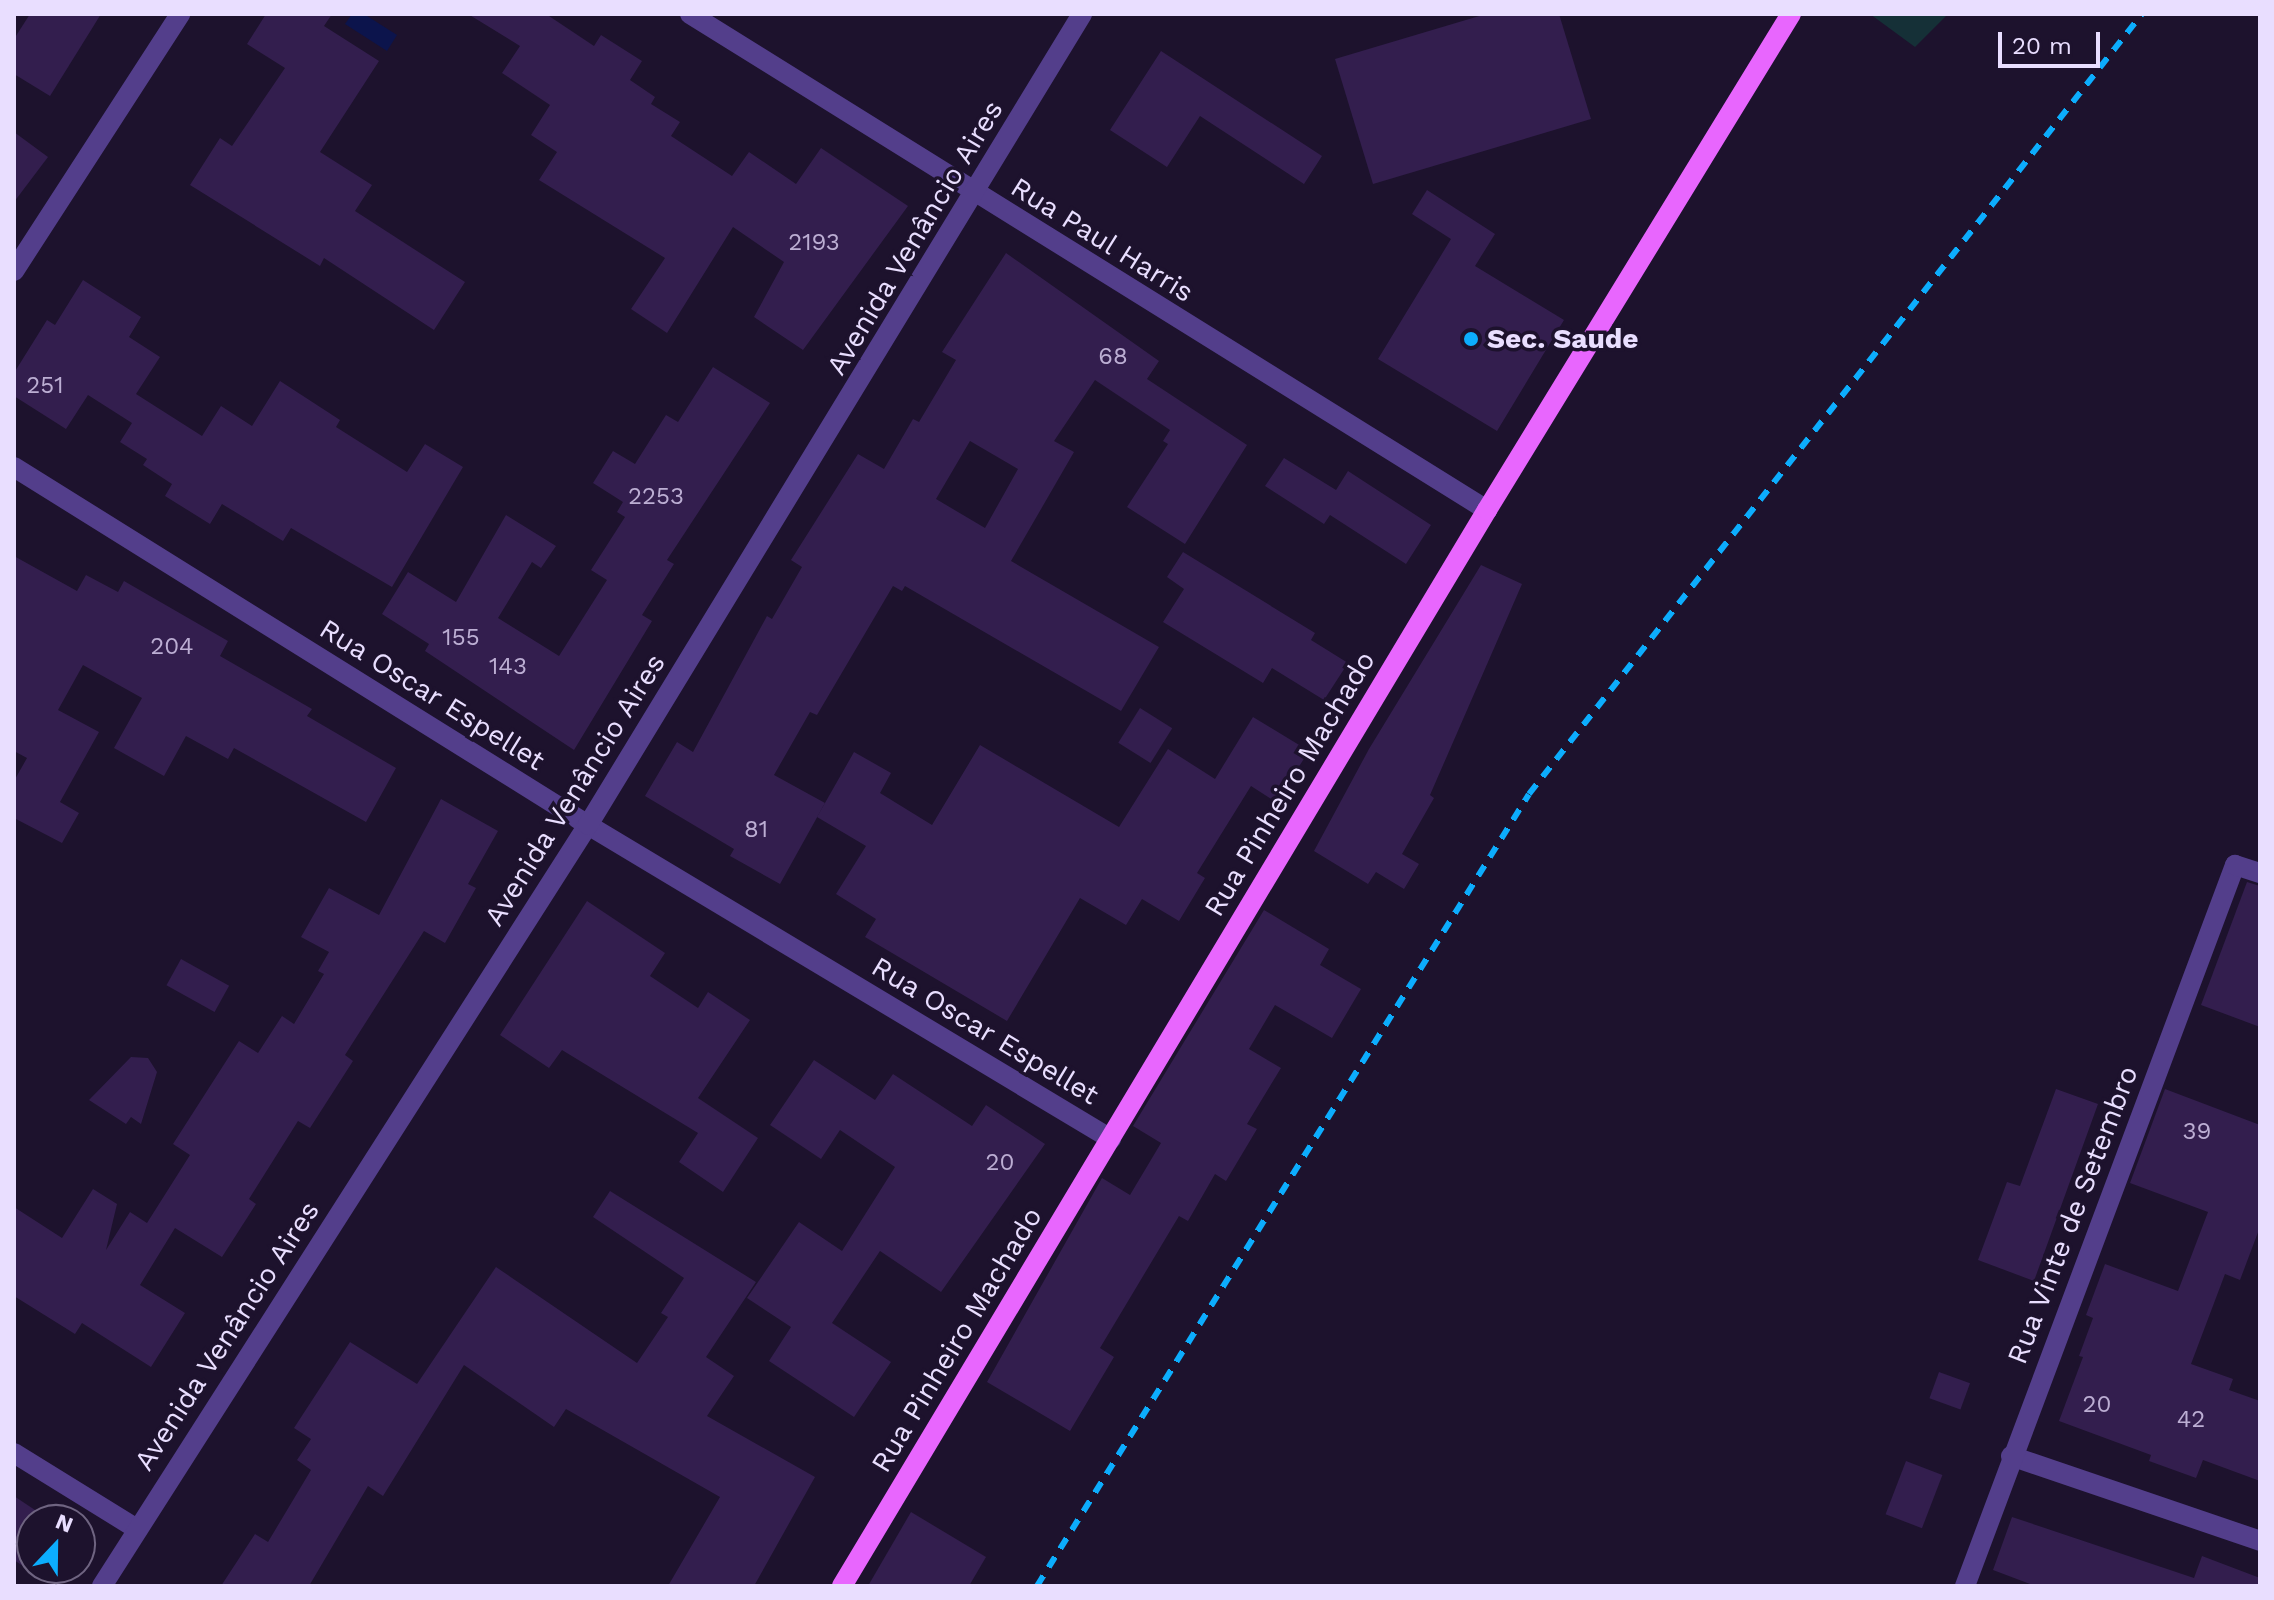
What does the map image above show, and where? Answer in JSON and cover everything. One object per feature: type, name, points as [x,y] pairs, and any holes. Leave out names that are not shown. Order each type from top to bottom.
[{"type":"main road","name":"Rua Pinheiro Machado","points":[[842,1586],[1487,510],[1791,14]]},
{"type":"street","points":[[14,271],[180,14]]},
{"type":"street","name":"Rua Paul Harris","points":[[690,14],[1487,510]]},
{"type":"street","name":"Avenida Venâncio Aires","points":[[102,1586],[588,825],[1082,14]]},
{"type":"street","name":"Rua Oscar Espellet","points":[[14,467],[588,825],[1111,1139]]},
{"type":"street","name":"Rua Vinte de Setembro","points":[[1965,1586],[2011,1456],[2235,865],[2260,873]]},
{"type":"street","points":[[14,1453],[137,1529]]},
{"type":"street","points":[[2011,1456],[2260,1541]]},
{"type":"green space","points":[[1870,14],[1948,14],[1915,47]]},
{"type":"shaded area","points":[[352,14],[364,14],[397,35],[387,51],[345,24]]},
{"type":"building","points":[[30,14],[101,14],[50,96],[14,74],[14,39]]},
{"type":"building","points":[[266,14],[332,14],[324,26],[379,61],[320,152],[372,185],[355,211],[465,282],[434,330],[324,258],[320,266],[190,185],[220,138],[232,146],[285,68],[247,44]]},
{"type":"building","points":[[468,14],[546,14],[594,46],[601,35],[642,61],[630,80],[655,97],[651,104],[680,122],[671,136],[732,176],[749,152],[796,184],[821,148],[908,206],[803,350],[754,317],[784,262],[733,227],[667,333],[631,309],[665,258],[539,180],[557,152],[531,135],[550,105],[502,73],[520,46]]},
{"type":"building","points":[[1486,14],[1559,14],[1591,119],[1373,184],[1335,59]]},
{"type":"building","points":[[1161,51],[1322,156],[1304,184],[1200,116],[1167,167],[1110,130]]},
{"type":"building","points":[[14,132],[48,157],[14,202]]},
{"type":"building","name":"Sec. Saude","points":[[1427,190],[1495,234],[1475,266],[1564,320],[1497,431],[1378,359],[1451,239],[1412,214]]},
{"type":"building","points":[[1006,253],[1159,361],[1147,379],[1247,445],[1185,544],[1127,507],[1168,444],[1163,441],[1170,430],[1095,380],[1054,441],[1074,452],[1011,561],[1159,647],[1121,711],[905,586],[902,591],[893,586],[817,715],[810,712],[774,775],[825,803],[780,884],[730,856],[734,849],[645,796],[677,742],[693,752],[767,616],[772,619],[802,567],[791,560],[858,454],[884,469],[913,419],[919,422],[956,360],[942,352]],"holes":[[[970,441],[1018,469],[985,528],[936,499]]]},
{"type":"building","points":[[83,280],[141,317],[129,337],[160,357],[136,394],[202,436],[221,406],[252,426],[280,381],[340,420],[336,427],[407,472],[425,444],[463,467],[392,587],[291,528],[283,541],[222,504],[210,524],[165,496],[172,484],[143,465],[147,459],[120,442],[132,423],[88,395],[66,429],[14,396],[14,373],[47,320],[55,325]]},
{"type":"building","points":[[713,367],[770,403],[667,560],[674,564],[642,615],[652,621],[574,750],[425,651],[429,644],[382,614],[408,572],[456,602],[506,515],[556,546],[541,568],[532,562],[498,618],[559,656],[607,580],[591,570],[625,517],[617,512],[623,502],[593,483],[613,451],[635,464],[666,415],[678,422]]},
{"type":"building","points":[[1284,458],[1336,490],[1348,471],[1431,525],[1406,564],[1330,515],[1324,524],[1265,486]]},
{"type":"building","points":[[1183,552],[1315,633],[1311,640],[1348,663],[1324,700],[1272,668],[1263,683],[1163,622],[1184,589],[1167,577]]},
{"type":"building","points":[[14,556],[77,591],[86,575],[118,592],[124,581],[228,641],[220,656],[312,709],[307,716],[396,768],[366,822],[234,748],[228,759],[186,736],[164,776],[114,748],[142,698],[83,665],[58,710],[99,732],[60,802],[79,813],[62,843],[14,818],[14,781],[27,758],[14,751]]},
{"type":"building","points":[[1481,565],[1522,584],[1430,795],[1434,798],[1402,854],[1419,864],[1404,889],[1376,872],[1368,884],[1314,851],[1369,749]]},
{"type":"building","points":[[1140,708],[1172,728],[1150,763],[1118,743]]},
{"type":"building","points":[[1253,717],[1309,751],[1276,802],[1251,786],[1197,873],[1205,878],[1179,921],[1142,899],[1126,925],[1080,898],[1007,1021],[865,937],[876,919],[836,894],[866,846],[817,817],[854,752],[891,773],[880,793],[932,825],[980,745],[1119,827],[1168,749],[1215,779]]},
{"type":"building","points":[[441,799],[498,831],[468,884],[476,888],[445,943],[424,931],[345,1055],[353,1061],[310,1128],[298,1121],[249,1199],[256,1204],[222,1257],[175,1228],[140,1285],[185,1313],[151,1367],[82,1323],[75,1334],[14,1296],[14,1207],[62,1238],[93,1189],[117,1204],[106,1250],[130,1212],[147,1223],[190,1155],[173,1144],[239,1041],[258,1053],[282,1016],[294,1024],[324,974],[318,971],[329,952],[301,937],[329,888],[379,915]]},
{"type":"building","points":[[2247,882],[2260,886],[2260,1027],[2201,1005]]},
{"type":"building","points":[[587,901],[665,953],[650,976],[698,1008],[708,992],[750,1020],[698,1098],[758,1138],[723,1192],[679,1162],[698,1133],[562,1050],[549,1068],[500,1035]]},
{"type":"building","points":[[1264,910],[1329,949],[1320,965],[1361,989],[1332,1038],[1275,1005],[1249,1049],[1281,1068],[1247,1124],[1257,1129],[1226,1181],[1215,1174],[1188,1221],[1179,1216],[1100,1348],[1114,1357],[1070,1431],[987,1382],[1102,1178],[1130,1195],[1161,1143],[1133,1126]]},
{"type":"building","points":[[181,959],[229,986],[215,1012],[166,985]]},
{"type":"building","points":[[131,1057],[148,1058],[157,1072],[141,1124],[131,1117],[126,1124],[89,1100]]},
{"type":"building","points":[[814,1060],[875,1100],[893,1074],[972,1126],[986,1105],[1045,1144],[941,1292],[880,1251],[832,1323],[891,1362],[854,1417],[769,1361],[791,1327],[747,1298],[799,1222],[842,1251],[895,1167],[840,1130],[821,1159],[770,1125]]},
{"type":"building","points":[[2056,1089],[2098,1104],[2034,1281],[1978,1260],[2007,1182],[2020,1186]]},
{"type":"building","points":[[2165,1089],[2260,1125],[2260,1227],[2240,1280],[2225,1274],[2191,1364],[2233,1379],[2229,1390],[2260,1401],[2260,1481],[2203,1460],[2196,1478],[2149,1461],[2151,1455],[2059,1421],[2083,1357],[2079,1356],[2093,1318],[2086,1315],[2105,1264],[2178,1291],[2208,1212],[2130,1183]]},
{"type":"building","points":[[610,1191],[756,1282],[706,1357],[734,1376],[707,1416],[815,1477],[754,1586],[668,1586],[720,1497],[566,1409],[554,1427],[464,1365],[383,1496],[368,1486],[309,1586],[221,1586],[255,1534],[268,1542],[311,1470],[297,1460],[311,1439],[294,1428],[350,1342],[417,1384],[496,1267],[637,1363],[668,1317],[661,1313],[684,1278],[593,1217]]},
{"type":"building","points":[[1939,1372],[1970,1383],[1960,1410],[1929,1398]]},
{"type":"building","points":[[1906,1461],[1942,1475],[1922,1528],[1886,1514]]},
{"type":"building","points":[[14,1496],[26,1504],[16,1504],[16,1561]]},
{"type":"building","points":[[911,1512],[986,1557],[969,1586],[868,1586]]},
{"type":"building","points":[[2012,1517],[2194,1578],[2202,1556],[2260,1578],[2260,1586],[2035,1586],[1993,1570]]},
{"type":"railway","points":[[1037,1586],[1529,794],[2142,14]]},
{"type":"place","name":"Sec. Saude","points":[[1471,339]]}]
